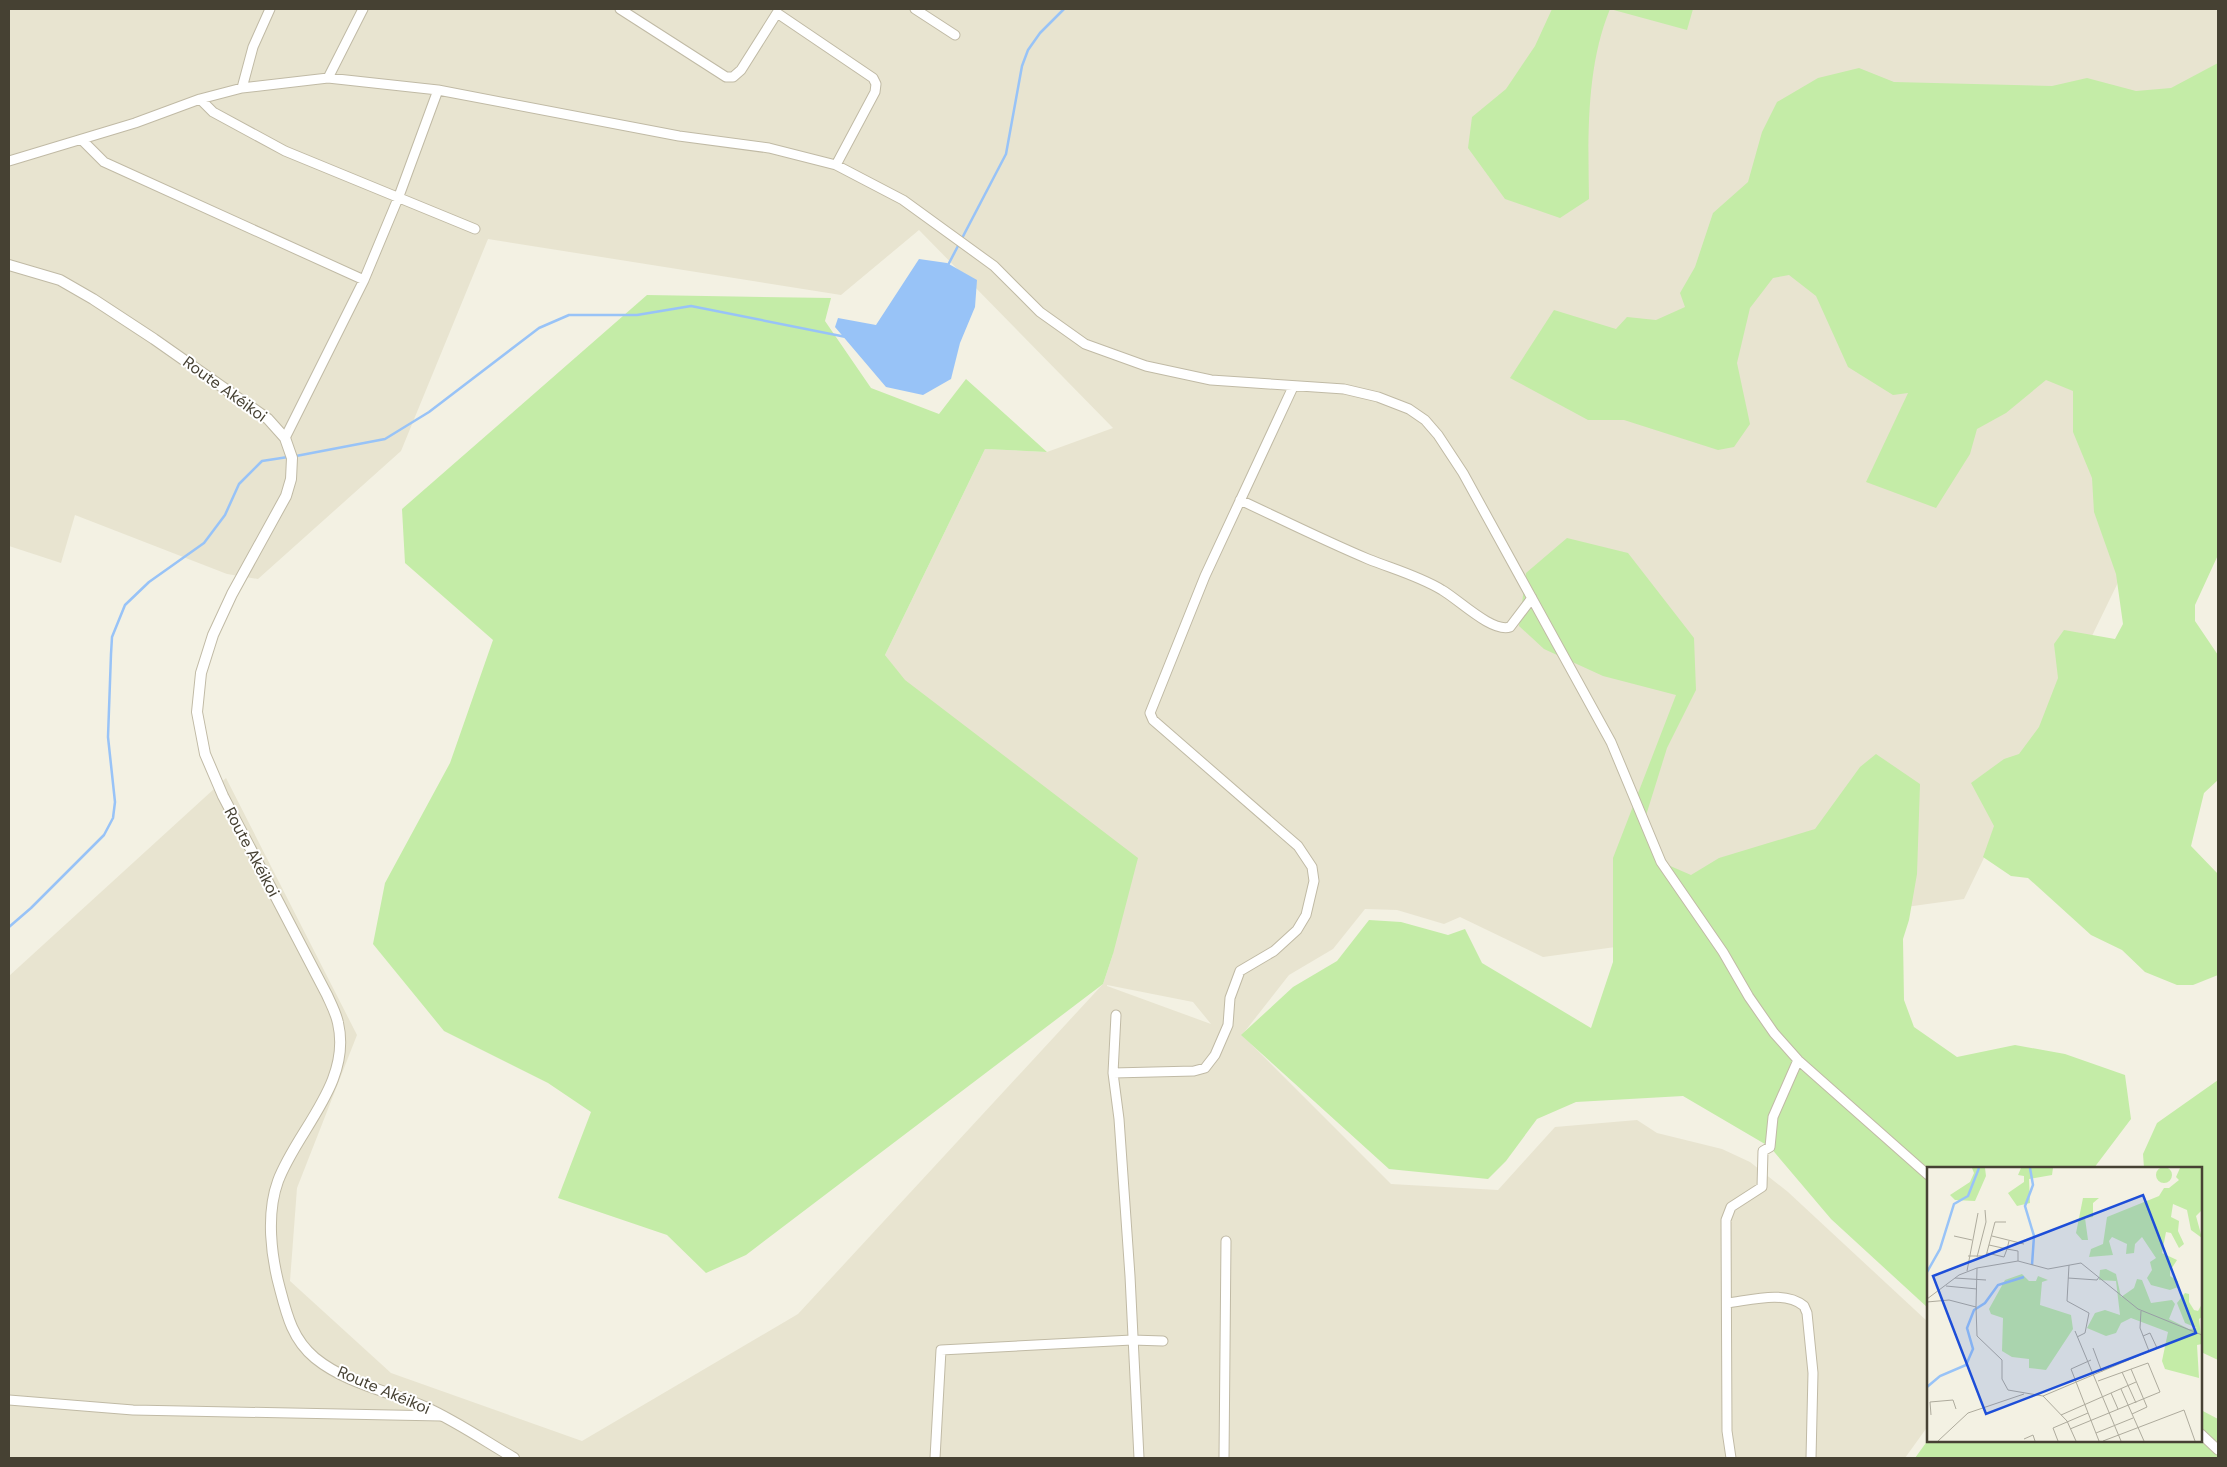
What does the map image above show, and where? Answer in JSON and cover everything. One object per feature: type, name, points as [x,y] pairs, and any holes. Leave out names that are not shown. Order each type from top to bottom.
[{"type":"street","points":[[242,88],[253,47],[270,9]]},
{"type":"street","points":[[328,78],[363,9]]},
{"type":"street","points":[[620,9],[726,77],[733,77],[741,70],[775,10],[873,78],[876,84],[874,92],[836,165]]},
{"type":"street","points":[[915,9],[955,35]]},
{"type":"street","points":[[9,161],[82,140],[200,99],[242,88],[328,78],[438,90],[679,136],[769,148],[836,165],[903,200],[994,266],[1040,312],[1084,344],[1146,366],[1211,380],[1344,389],[1378,397],[1409,409],[1425,420],[1450,450],[1611,742],[1661,862],[1699,915],[1769,1026],[1798,1060],[1927,1174]]},
{"type":"street","points":[[285,438],[364,280],[399,196],[438,90]]},
{"type":"street","points":[[200,99],[213,112],[285,150],[475,229]]},
{"type":"street","points":[[82,140],[104,162],[364,280]]},
{"type":"street","name":"Route Akéikoi","points":[[9,265],[60,280],[93,299],[154,339],[268,419],[285,438],[292,458],[291,479],[286,496],[232,594],[213,635],[201,673],[197,712],[205,754],[223,796],[327,995],[338,1022],[340,1045],[337,1068],[330,1086],[286,1165],[273,1198],[271,1227],[279,1285],[288,1320],[298,1340],[316,1359],[352,1379],[421,1405],[514,1458]]},
{"type":"street","points":[[1113,1073],[1194,1071],[1209,1064],[1228,1025],[1230,998],[1240,971],[1274,951],[1297,930],[1306,915],[1311,897],[1314,881],[1312,867],[1298,846],[1205,767],[1150,716],[1205,576],[1293,387]]},
{"type":"street","points":[[1240,500],[1368,559],[1426,581],[1444,591],[1467,609],[1501,628],[1510,627],[1532,598]]},
{"type":"street","points":[[1116,1015],[1113,1073],[1120,1129],[1139,1458]]},
{"type":"street","points":[[1731,1458],[1727,1431],[1728,1303],[1726,1220],[1731,1207],[1762,1186],[1763,1151],[1770,1147],[1773,1117],[1798,1060]]},
{"type":"street","points":[[1224,1458],[1226,1240]]},
{"type":"street","points":[[1728,1303],[1782,1298],[1799,1302],[1808,1313],[1813,1373],[1810,1458]]},
{"type":"street","points":[[935,1458],[941,1350],[1132,1340],[1163,1341]]},
{"type":"street","points":[[9,1400],[133,1410],[442,1416]]},
{"type":"street","points":[[2202,1435],[2218,1450]]},
{"type":"shaded area","points":[[9,9],[2218,9],[2218,289],[2144,529],[1964,899],[1543,957],[1460,917],[1444,924],[1397,910],[1365,909],[1333,949],[1289,975],[1242,1035],[1391,1184],[1498,1190],[1555,1127],[1637,1120],[1657,1133],[1722,1149],[1750,1162],[1788,1192],[1927,1321],[1927,1427],[1905,1458],[9,1458],[9,976],[226,778],[357,1035],[297,1188],[290,1281],[391,1373],[582,1441],[798,1314],[1103,984],[1113,954],[885,655],[985,449],[1047,452],[1113,428],[919,230],[841,295],[488,239],[401,451],[258,579],[227,574],[75,515],[61,563],[9,546]],"holes":[[[1107,985],[1193,1002],[1211,1024],[1107,986]]]},
{"type":"green space","points":[[1552,9],[1610,9],[1596,54],[1590,102],[1589,199],[1560,218],[1505,199],[1468,148],[1472,117],[1506,89],[1535,46]]},
{"type":"green space","points":[[1610,9],[1693,9],[1687,30]]},
{"type":"green space","points":[[2218,63],[2218,555],[2195,605],[2195,621],[2218,655],[2218,780],[2204,793],[2191,846],[2218,874],[2218,975],[2193,985],[2177,985],[2145,972],[2122,950],[2091,935],[2028,878],[2011,876],[1983,857],[1994,826],[1971,783],[2004,759],[2019,754],[2039,727],[2058,678],[2054,644],[2064,630],[2115,639],[2123,624],[2116,574],[2094,512],[2092,478],[2073,432],[2073,391],[2046,380],[2006,413],[1977,429],[1970,454],[1936,508],[1866,482],[1908,393],[1893,395],[1848,367],[1816,296],[1789,275],[1773,278],[1750,308],[1737,363],[1750,424],[1734,447],[1718,450],[1624,420],[1588,420],[1510,378],[1554,310],[1616,329],[1627,317],[1656,320],[1685,307],[1680,293],[1695,267],[1713,213],[1748,182],[1762,132],[1777,102],[1818,78],[1859,68],[1894,82],[2052,86],[2087,78],[2136,91],[2171,88]]},
{"type":"green space","points":[[647,295],[831,298],[825,321],[871,388],[939,414],[966,379],[1047,452],[985,449],[885,655],[905,680],[1138,858],[1113,954],[1103,984],[746,1255],[706,1273],[667,1235],[558,1198],[591,1112],[548,1083],[444,1031],[373,944],[385,883],[450,763],[493,640],[405,563],[402,509]]},
{"type":"green space","points":[[1567,538],[1628,553],[1694,638],[1696,690],[1667,748],[1644,822],[1661,862],[1691,875],[1719,858],[1815,829],[1860,767],[1876,754],[1920,784],[1917,874],[1909,920],[1903,939],[1904,1000],[1914,1027],[1957,1057],[2015,1045],[2065,1054],[2125,1075],[2131,1119],[2095,1167],[1927,1167],[1927,1307],[1831,1219],[1770,1147],[1683,1096],[1576,1102],[1537,1119],[1506,1161],[1488,1179],[1389,1169],[1241,1035],[1293,987],[1337,961],[1369,920],[1401,922],[1448,935],[1465,929],[1482,963],[1591,1028],[1613,962],[1613,858],[1676,695],[1603,676],[1544,649],[1519,626],[1526,573]]},
{"type":"green space","points":[[2218,1080],[2218,1360],[2202,1352],[2202,1167],[2144,1167],[2143,1154],[2157,1123]]},
{"type":"green space","points":[[2202,1411],[2218,1419],[2218,1458],[1915,1458],[1927,1441],[2202,1442]]},
{"type":"water","points":[[919,259],[947,263],[977,280],[975,307],[960,343],[951,379],[923,395],[886,387],[835,327],[838,318],[876,325]]},
{"type":"waterway","points":[[947,267],[1006,154],[1022,66],[1028,50],[1040,33],[1064,9]]},
{"type":"waterway","points":[[296,456],[385,439],[429,412],[539,328],[569,315],[637,315],[691,306],[846,337]]},
{"type":"waterway","points":[[9,927],[31,908],[104,835],[113,818],[115,802],[108,737],[111,654],[112,637],[125,605],[149,582],[204,543],[225,515],[239,484],[262,461],[288,457]]}]
